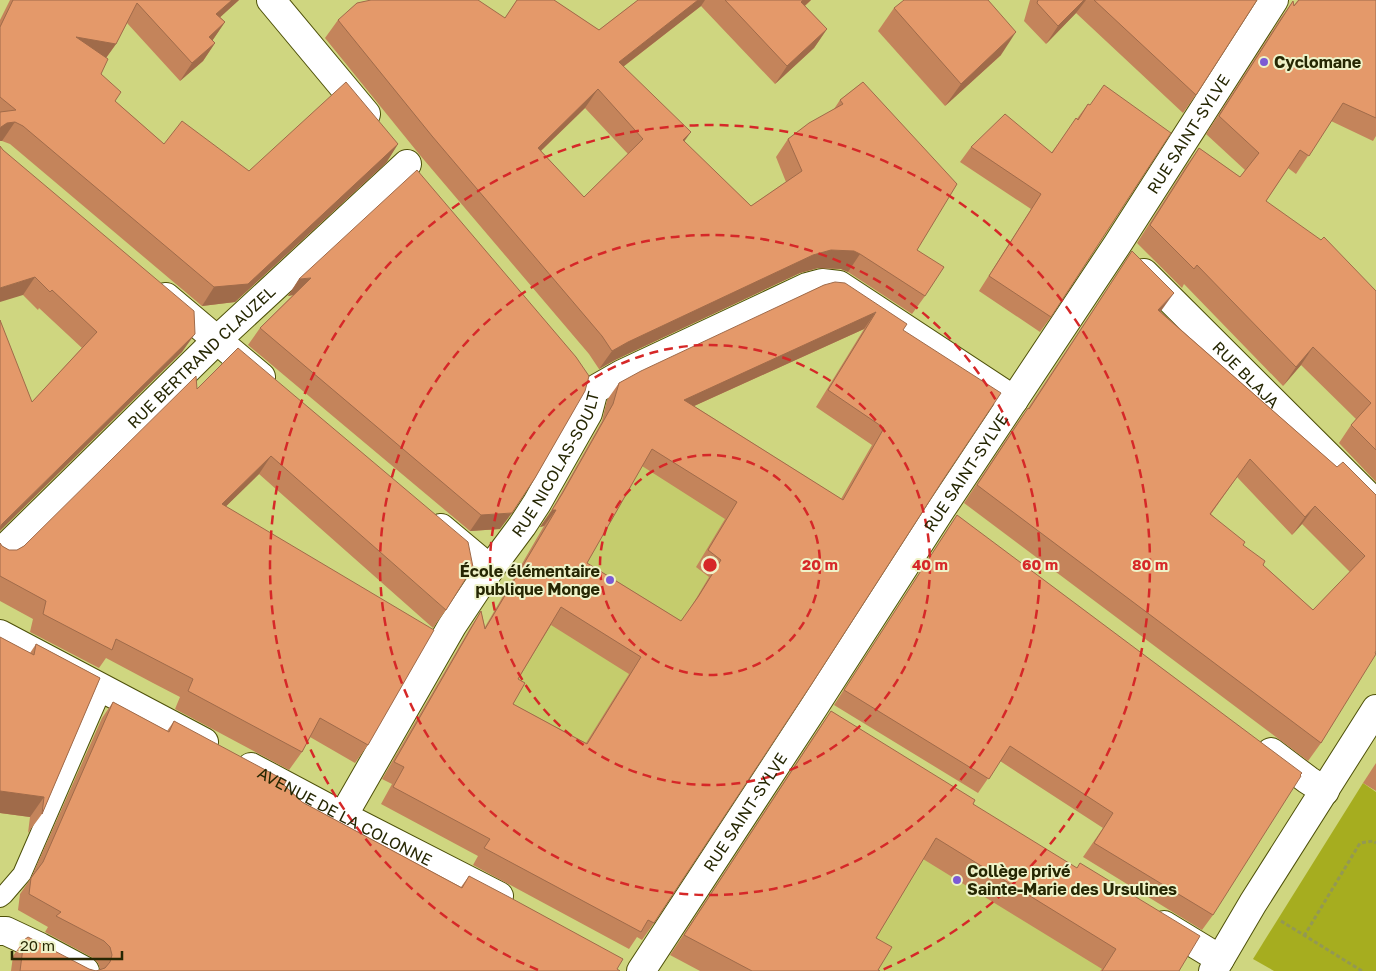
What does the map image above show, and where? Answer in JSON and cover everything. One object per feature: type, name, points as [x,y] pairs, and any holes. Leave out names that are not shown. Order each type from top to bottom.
[{"type":"street","points":[[270,0],[426,186]]},
{"type":"street","name":"RUE SAINT-SYLVE","points":[[633,968],[820,716],[953,515],[1014,400],[1274,0]]},
{"type":"street","name":"RUE BERTRAND CLAUZEL","points":[[0,553],[217,340],[395,149]]},
{"type":"street","name":"RUE BLAJA","points":[[1116,245],[1376,504]]},
{"type":"street","name":"RUE NICOLAS-SOULT","points":[[343,816],[452,626],[490,569],[522,526],[551,479],[588,413],[588,380],[622,374],[807,286],[822,282],[839,285],[1014,400]]},
{"type":"street","points":[[150,283],[278,391]]},
{"type":"street","points":[[421,511],[490,569]]},
{"type":"street","name":"AVENUE DE LA COLONNE","points":[[0,634],[521,908]]},
{"type":"street","points":[[1143,913],[1216,965],[1376,709]]},
{"type":"street","points":[[1252,738],[1325,791]]},
{"type":"street","points":[[0,931],[6,931],[85,971]]},
{"type":"lane","points":[[0,898],[22,874],[103,688]]},
{"type":"path","points":[[1304,936],[1360,843],[1373,841],[1376,843]]},
{"type":"path","points":[[1253,903],[1362,971]]},
{"type":"shaded area","name":"École élémentaire publique Monge","points":[[610,414],[771,479],[590,769],[448,690]]},
{"type":"shaded area","points":[[1363,783],[1376,792],[1376,971],[1274,971],[1253,959]]},
{"type":"shaded area","name":"Collège privé Sainte-Marie des Ursulines","points":[[887,843],[1178,971],[875,971],[857,890]]},
{"type":"building","points":[[13,0],[232,0],[216,14],[225,22],[209,37],[215,43],[192,63],[137,3],[116,44],[76,37],[108,59],[101,74],[121,92],[115,101],[164,144],[182,121],[249,171],[346,82],[398,144],[248,284],[214,287],[23,126],[15,122],[7,123],[0,130],[0,112],[16,110],[0,97],[0,27]]},
{"type":"building","points":[[371,0],[478,0],[505,18],[517,0],[554,0],[599,30],[638,0],[698,0],[619,62],[691,132],[683,140],[751,206],[802,171],[788,139],[809,123],[843,104],[840,100],[863,82],[957,184],[917,250],[944,267],[925,296],[854,251],[831,250],[813,255],[612,351],[602,336],[432,136],[338,20],[357,3]],"holes":[[[598,89],[643,139],[584,197],[538,148]]]},
{"type":"building","points":[[725,0],[803,0],[801,2],[827,29],[787,66]]},
{"type":"building","points":[[904,0],[988,0],[1016,32],[961,84],[894,8]]},
{"type":"building","points":[[1038,0],[1084,0],[1058,26],[1037,3]]},
{"type":"building","points":[[1094,0],[1257,0],[1196,95]]},
{"type":"building","points":[[1299,0],[1376,0],[1376,118],[1343,103],[1309,156],[1300,150],[1266,201],[1321,240],[1324,237],[1376,291],[1376,450],[1351,425],[1371,403],[1313,347],[1296,367],[1197,265],[1194,269],[1150,225],[1199,148],[1240,177],[1259,153],[1219,116],[1293,1],[1294,6]]},
{"type":"building","points":[[1104,85],[1171,133],[1051,317],[989,276],[1041,194],[971,147],[1005,114],[1052,153],[1076,118],[1078,120],[1088,104],[1090,105]]},
{"type":"building","points":[[0,146],[194,311],[195,334],[0,527],[0,320],[32,402],[97,332],[52,290],[50,292],[35,277],[0,288]]},
{"type":"building","points":[[417,170],[576,357],[589,376],[585,391],[535,478],[512,513],[481,515],[260,328],[311,278],[299,279]]},
{"type":"building","points":[[1132,251],[1174,293],[1158,310],[1337,467],[1343,462],[1376,495],[1376,654],[1321,743],[977,485]],"holes":[[[1250,459],[1305,517],[1315,506],[1365,556],[1313,610],[1263,565],[1265,561],[1243,545],[1245,542],[1210,514]]]},
{"type":"building","points":[[835,282],[845,283],[907,324],[903,330],[1001,393],[654,923],[648,920],[641,932],[484,848],[490,839],[393,787],[404,767],[394,762],[481,611],[485,629],[556,510],[552,510],[613,404],[619,383],[824,285]],"holes":[[[876,312],[828,390],[884,428],[843,500],[684,400]],[[652,449],[737,502],[708,550],[721,560],[681,621],[587,563]],[[561,607],[641,657],[587,744],[513,704],[525,683],[518,679]]]},
{"type":"building","points":[[238,348],[468,542],[473,567],[446,610],[271,456],[222,504],[434,630],[368,745],[320,718],[302,752],[188,691],[193,679],[116,639],[112,650],[43,614],[46,601],[0,576],[0,543],[9,550],[17,550],[24,546],[196,376],[197,389]]},
{"type":"building","points":[[957,515],[1302,773],[1213,915],[1094,843],[1113,813],[1010,746],[989,779],[844,690]]},
{"type":"building","points":[[0,637],[34,655],[36,644],[100,678],[42,814],[44,797],[0,791]]},
{"type":"building","points":[[113,702],[169,732],[174,721],[286,781],[284,785],[302,802],[462,888],[469,876],[623,959],[617,969],[620,971],[96,971],[105,968],[110,962],[112,955],[110,947],[104,941],[56,916],[61,912],[29,894],[31,878],[43,862]]},
{"type":"building","points":[[831,711],[975,800],[973,804],[1077,868],[1080,863],[1200,936],[1179,971],[1102,971],[1116,949],[936,838],[876,938],[892,947],[878,970],[880,971],[752,971],[684,935]]},
{"type":"building","points":[[28,937],[96,971],[20,971],[24,940]]},
{"type":"place","name":"Cyclomane","points":[[1264,62]]},
{"type":"place","name":"École élémentaire publique Monge","points":[[610,580]]},
{"type":"place","name":"Collège privé Sainte-Marie des Ursulines","points":[[957,880]]}]
